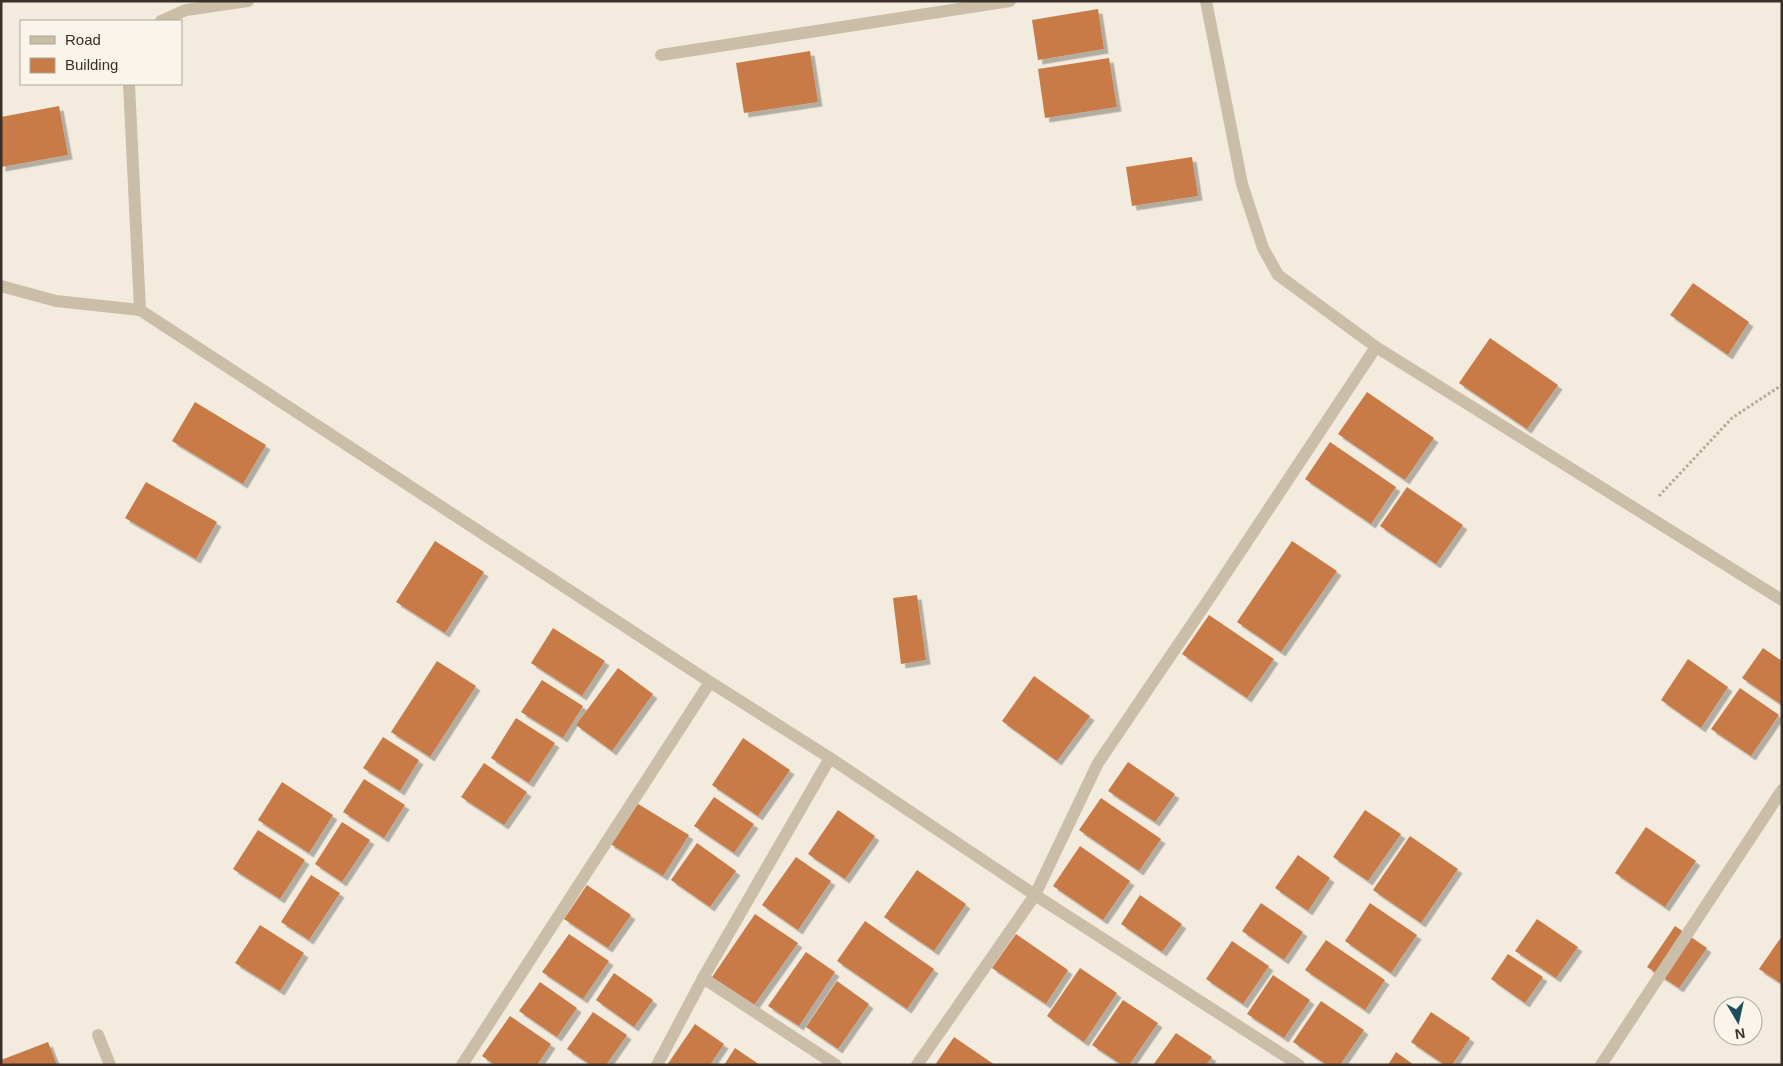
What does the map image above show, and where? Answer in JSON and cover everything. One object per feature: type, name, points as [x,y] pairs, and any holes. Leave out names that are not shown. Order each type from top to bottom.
[{"type":"street","points":[[164,20],[186,10],[248,1]]},
{"type":"street","points":[[660,55],[1010,1]]},
{"type":"street","points":[[1206,1],[1242,184],[1263,248],[1278,275],[1376,347],[1782,600]]},
{"type":"street","points":[[129,85],[140,310]]},
{"type":"street","points":[[1,286],[56,301],[140,310],[710,682],[830,758],[1035,895],[1299,1065]]},
{"type":"street","points":[[917,1065],[1035,895],[1098,763],[1213,594],[1376,347]]},
{"type":"street","points":[[462,1065],[710,682]]},
{"type":"street","points":[[657,1065],[703,978],[830,758]]},
{"type":"street","points":[[1601,1065],[1782,790]]},
{"type":"street","points":[[703,978],[836,1065]]},
{"type":"street","points":[[98,1035],[110,1065]]},
{"type":"path","points":[[1643,513],[1732,418],[1782,385]]},
{"type":"building","points":[[1098,9],[1104,49],[1038,60],[1032,20]]},
{"type":"building","points":[[810,51],[818,102],[744,113],[736,63]]},
{"type":"building","points":[[1109,58],[1117,107],[1045,118],[1038,69]]},
{"type":"building","points":[[59,106],[68,155],[1,167],[1,117]]},
{"type":"building","points":[[1192,157],[1198,196],[1132,206],[1126,167]]},
{"type":"building","points":[[1693,283],[1749,322],[1728,355],[1670,315]]},
{"type":"building","points":[[1490,338],[1558,385],[1527,429],[1459,383]]},
{"type":"building","points":[[1367,392],[1434,438],[1405,480],[1338,434]]},
{"type":"building","points":[[195,402],[266,445],[243,484],[172,441]]},
{"type":"building","points":[[1330,442],[1396,487],[1371,524],[1305,479]]},
{"type":"building","points":[[146,482],[217,522],[196,559],[125,518]]},
{"type":"building","points":[[1407,487],[1463,525],[1436,564],[1380,526]]},
{"type":"building","points":[[435,541],[484,572],[445,633],[396,602]]},
{"type":"building","points":[[1292,541],[1337,571],[1281,652],[1237,622]]},
{"type":"building","points":[[917,595],[926,660],[901,664],[893,598]]},
{"type":"building","points":[[1209,615],[1274,659],[1247,698],[1182,654]]},
{"type":"building","points":[[553,628],[605,661],[582,696],[531,663]]},
{"type":"building","points":[[1763,648],[1782,661],[1782,705],[1742,678]]},
{"type":"building","points":[[1688,659],[1728,687],[1701,728],[1661,700]]},
{"type":"building","points":[[437,661],[476,686],[430,757],[391,732]]},
{"type":"building","points":[[618,668],[653,694],[612,751],[576,725]]},
{"type":"building","points":[[1034,676],[1090,716],[1057,761],[1002,721]]},
{"type":"building","points":[[542,680],[583,706],[563,738],[521,712]]},
{"type":"building","points":[[1740,688],[1779,715],[1751,756],[1711,729]]},
{"type":"building","points":[[516,718],[555,743],[529,783],[491,758]]},
{"type":"building","points":[[383,737],[419,760],[400,791],[363,768]]},
{"type":"building","points":[[743,738],[790,770],[758,816],[712,785]]},
{"type":"building","points":[[1128,762],[1175,794],[1155,822],[1108,791]]},
{"type":"building","points":[[484,763],[527,792],[504,825],[461,797]]},
{"type":"building","points":[[364,779],[405,805],[384,838],[343,812]]},
{"type":"building","points":[[282,782],[333,815],[309,853],[258,820]]},
{"type":"building","points":[[714,797],[754,824],[734,853],[694,826]]},
{"type":"building","points":[[1101,798],[1161,839],[1139,871],[1079,830]]},
{"type":"building","points":[[635,802],[689,835],[663,876],[609,843]]},
{"type":"building","points":[[838,810],[875,836],[845,879],[808,854]]},
{"type":"building","points":[[1365,810],[1401,834],[1368,881],[1333,857]]},
{"type":"building","points":[[342,822],[370,840],[342,882],[315,864]]},
{"type":"building","points":[[1646,827],[1696,861],[1665,907],[1615,873]]},
{"type":"building","points":[[258,830],[305,860],[280,899],[233,869]]},
{"type":"building","points":[[1410,836],[1458,869],[1421,923],[1373,890]]},
{"type":"building","points":[[697,843],[736,871],[710,907],[671,880]]},
{"type":"building","points":[[1080,846],[1130,881],[1103,920],[1053,886]]},
{"type":"building","points":[[1298,855],[1330,878],[1308,911],[1275,888]]},
{"type":"building","points":[[796,857],[831,881],[798,930],[762,905]]},
{"type":"building","points":[[917,870],[966,904],[934,951],[884,917]]},
{"type":"building","points":[[311,875],[340,893],[309,940],[281,922]]},
{"type":"building","points":[[587,885],[631,915],[608,948],[564,919]]},
{"type":"building","points":[[1140,895],[1182,924],[1162,952],[1121,924]]},
{"type":"building","points":[[1261,903],[1303,932],[1284,960],[1242,931]]},
{"type":"building","points":[[1370,903],[1417,935],[1391,973],[1345,941]]},
{"type":"building","points":[[755,914],[798,943],[752,1008],[710,980]]},
{"type":"building","points":[[1537,919],[1578,947],[1556,978],[1515,951]]},
{"type":"building","points":[[865,921],[934,969],[907,1009],[837,961]]},
{"type":"building","points":[[260,925],[304,953],[280,991],[235,963]]},
{"type":"building","points":[[1675,926],[1707,948],[1679,988],[1647,967]]},
{"type":"building","points":[[569,934],[609,961],[583,999],[542,972]]},
{"type":"building","points":[[1016,934],[1068,970],[1046,1004],[992,968]]},
{"type":"building","points":[[1782,936],[1782,984],[1759,969]]},
{"type":"building","points":[[1326,940],[1385,980],[1365,1010],[1305,970]]},
{"type":"building","points":[[1232,941],[1269,966],[1243,1004],[1206,979]]},
{"type":"building","points":[[806,952],[835,972],[799,1026],[768,1006]]},
{"type":"building","points":[[1508,954],[1543,977],[1525,1003],[1491,979]]},
{"type":"building","points":[[1080,968],[1117,993],[1084,1042],[1047,1016]]},
{"type":"building","points":[[614,973],[653,1000],[634,1027],[596,1000]]},
{"type":"building","points":[[1273,975],[1310,1000],[1284,1038],[1247,1014]]},
{"type":"building","points":[[837,981],[869,1004],[838,1049],[806,1027]]},
{"type":"building","points":[[540,982],[577,1008],[557,1037],[519,1011]]},
{"type":"building","points":[[1123,1000],[1158,1023],[1129,1065],[1122,1065],[1092,1045]]},
{"type":"building","points":[[1321,1001],[1364,1030],[1340,1065],[1327,1065],[1293,1042]]},
{"type":"building","points":[[593,1012],[627,1035],[606,1065],[591,1065],[567,1049]]},
{"type":"building","points":[[1431,1012],[1470,1038],[1452,1065],[1445,1065],[1411,1042]]},
{"type":"building","points":[[510,1016],[551,1044],[537,1065],[495,1065],[482,1056]]},
{"type":"building","points":[[695,1024],[724,1044],[710,1065],[667,1065]]},
{"type":"building","points":[[1176,1033],[1212,1057],[1206,1065],[1153,1065]]},
{"type":"building","points":[[954,1037],[995,1065],[935,1065]]},
{"type":"building","points":[[48,1042],[57,1065],[1,1065],[1,1060]]},
{"type":"building","points":[[735,1048],[760,1065],[724,1065]]},
{"type":"building","points":[[1396,1052],[1414,1065],[1388,1065]]}]
